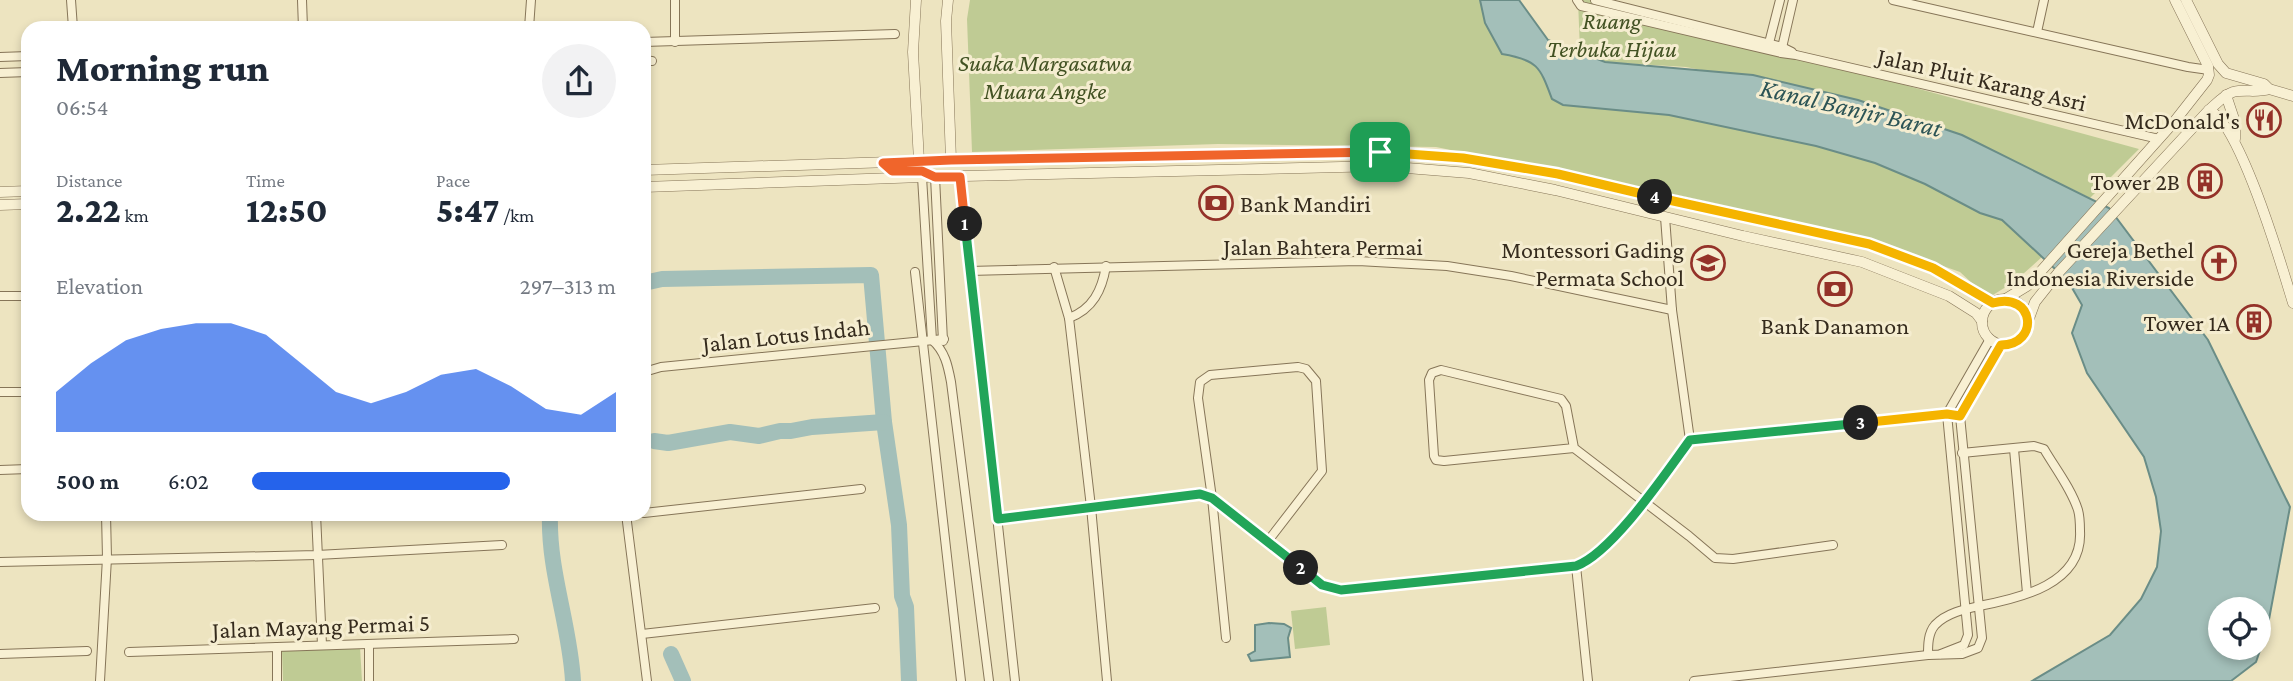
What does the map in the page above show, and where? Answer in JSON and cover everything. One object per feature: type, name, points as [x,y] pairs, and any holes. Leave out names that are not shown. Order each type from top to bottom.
[{"type":"street","points":[[71,0],[72,21]]},
{"type":"street","points":[[302,0],[303,21]]},
{"type":"street","points":[[530,21],[531,0]]},
{"type":"street","points":[[675,0],[676,42]]},
{"type":"street","points":[[916,0],[913,52],[919,161]]},
{"type":"street","points":[[948,0],[946,21],[951,160]]},
{"type":"street","name":"Jalan Pluit Karang Asri","points":[[1577,0],[1581,6],[1600,4],[1797,55],[2159,139]]},
{"type":"street","points":[[1768,47],[1780,0]]},
{"type":"street","points":[[1782,50],[1793,0]]},
{"type":"street","points":[[1893,0],[2209,69]]},
{"type":"street","points":[[2037,32],[2044,0]]},
{"type":"street","points":[[2004,300],[2026,286],[2048,263],[2159,139],[2209,77],[2209,69],[2175,0]]},
{"type":"street","points":[[2186,0],[2218,64],[2226,73],[2293,96]]},
{"type":"street","points":[[651,42],[895,34]]},
{"type":"street","points":[[0,57],[21,56]]},
{"type":"street","points":[[0,73],[21,72]]},
{"type":"street","points":[[651,187],[1382,166],[1469,173],[1555,190],[1862,262],[1949,296],[1980,318],[1985,334],[1990,340],[2001,345],[2017,341],[2026,331],[2035,302],[2058,273],[2209,110],[2226,95],[2234,92],[2269,89]]},
{"type":"street","points":[[2226,95],[2235,122],[2235,143]]},
{"type":"street","points":[[2209,110],[2216,113],[2235,143],[2270,230],[2293,303]]},
{"type":"street","points":[[651,170],[951,160],[1380,152],[1463,158],[1558,174],[1869,244],[1933,268],[1992,302],[2011,300],[2023,308],[2028,321]]},
{"type":"street","points":[[883,163],[892,171],[922,171],[935,177]]},
{"type":"street","points":[[922,177],[927,341],[961,681]]},
{"type":"street","points":[[935,177],[942,343],[951,382],[989,681]]},
{"type":"street","points":[[960,177],[1015,681]]},
{"type":"street","points":[[0,192],[21,191]]},
{"type":"street","points":[[0,205],[21,204]]},
{"type":"street","points":[[998,519],[1200,494],[1212,498],[1322,585],[1341,590],[1576,566],[1589,561],[1643,502],[1690,440],[1672,310],[1665,217]]},
{"type":"street","name":"Jalan Bahtera Permai","points":[[969,271],[1358,261],[1411,263],[1511,276],[1672,310]]},
{"type":"street","points":[[1069,318],[1080,314],[1093,302],[1103,283],[1106,266]]},
{"type":"street","points":[[1054,267],[1069,318],[1091,507],[1107,681]]},
{"type":"street","points":[[915,272],[927,341]]},
{"type":"street","points":[[0,296],[21,296]]},
{"type":"street","points":[[1980,318],[1992,302]]},
{"type":"street","points":[[1694,681],[1941,654],[1958,648],[1967,640],[1947,414],[1990,340]]},
{"type":"street","name":"Jalan Lotus Indah","points":[[651,370],[857,347],[927,341],[942,343]]},
{"type":"street","points":[[1941,654],[1962,654],[1978,648],[1982,638],[1960,416],[2001,345]]},
{"type":"street","points":[[1226,638],[1212,498],[1198,398],[1200,382],[1210,375],[1298,367],[1306,369],[1316,381],[1322,471],[1268,541]]},
{"type":"street","points":[[1973,369],[1983,374]]},
{"type":"street","points":[[1574,448],[1436,460],[1429,380],[1432,373],[1441,370],[1561,399],[1566,407],[1574,448],[1715,558],[1722,560],[1833,545]]},
{"type":"street","points":[[0,392],[21,392]]},
{"type":"street","points":[[1690,440],[1947,414],[1960,416]]},
{"type":"street","points":[[1928,655],[1928,643],[1933,627],[1939,621],[1964,608],[1979,607],[2027,593],[2056,580],[2070,568],[2081,546],[2079,514],[2075,501],[2044,449],[2034,446],[1962,453]]},
{"type":"street","points":[[2014,449],[2027,593]]},
{"type":"street","points":[[0,470],[21,469]]},
{"type":"street","points":[[651,512],[861,489]]},
{"type":"street","points":[[100,681],[107,558],[106,521]]},
{"type":"street","points":[[316,521],[322,645]]},
{"type":"street","points":[[627,521],[647,681]]},
{"type":"street","points":[[0,562],[317,555],[502,544]]},
{"type":"street","points":[[1576,566],[1588,681]]},
{"type":"street","points":[[642,634],[875,607]]},
{"type":"street","name":"Jalan Mayang Permai 5","points":[[129,652],[514,639]]},
{"type":"street","points":[[369,643],[369,681]]},
{"type":"street","points":[[276,647],[277,681]]},
{"type":"street","points":[[0,654],[87,651]]},
{"type":"green space","name":"Suaka Margasatwa Muara Angke","points":[[970,0],[1480,0],[1485,23],[1502,54],[1523,59],[1536,67],[1552,99],[1563,105],[1669,115],[1816,146],[1875,163],[1925,184],[1980,213],[2002,220],[2042,257],[2014,282],[1988,298],[1960,272],[1867,239],[1657,192],[1436,147],[1218,144],[972,152],[967,19]]},
{"type":"green space","name":"Ruang Terbuka Hijau","points":[[1578,0],[1593,0],[2139,149],[2090,198],[1962,135],[1858,100],[1686,67],[1605,62],[1580,51]]},
{"type":"green space","points":[[1326,607],[1330,645],[1295,649],[1291,611]]},
{"type":"green space","points":[[360,647],[362,681],[283,681],[282,651]]},
{"type":"water","name":"Kanal Banjir Barat","points":[[1480,0],[1519,0],[1548,40],[1605,62],[1753,75],[1858,100],[1962,135],[2109,208],[2208,340],[2290,507],[2271,609],[2271,597],[2208,597],[2208,660],[2257,660],[2256,662],[2231,681],[2032,681],[2110,635],[2141,599],[2157,567],[2161,531],[2156,497],[2144,457],[2087,373],[2072,333],[2082,305],[2068,281],[2002,220],[1980,213],[1925,184],[1875,163],[1816,146],[1669,115],[1563,105],[1552,99],[1536,67],[1523,59],[1502,54],[1485,23]]},
{"type":"water","points":[[1284,624],[1291,628],[1288,638],[1290,657],[1251,661],[1248,655],[1255,651],[1255,625]]},
{"type":"waterway","points":[[651,281],[662,279],[871,275],[884,422],[899,525],[909,681]]},
{"type":"waterway","points":[[654,441],[668,443],[730,432],[759,436],[812,427],[884,422]]},
{"type":"waterway","points":[[550,521],[552,556],[573,681]]},
{"type":"waterway","points":[[671,654],[683,681]]},
{"type":"place","name":"McDonald's","points":[[2264,120]]},
{"type":"place","name":"Tower 2B","points":[[2205,181]]},
{"type":"place","name":"Bank Mandiri","points":[[1216,203]]},
{"type":"place","name":"Montessori Gading Permata School","points":[[1708,263]]},
{"type":"place","name":"Gereja Bethel Indonesia Riverside","points":[[2219,263]]},
{"type":"place","name":"Bank Danamon","points":[[1835,289]]},
{"type":"place","name":"Tower 1A","points":[[2254,322]]},
{"type":"route","points":[[1380,152],[1463,158],[1558,174],[1869,244],[1933,268],[1993,303],[2011,300],[2017,303],[2026,314],[2027,326],[2017,341],[2001,345],[1960,416],[1947,414],[1690,440],[1643,502],[1600,552],[1589,561],[1576,566],[1341,590],[1322,585],[1212,498],[1200,494],[1149,498],[998,519],[960,177],[935,177],[922,171],[892,171],[883,163],[1380,152]]}]
